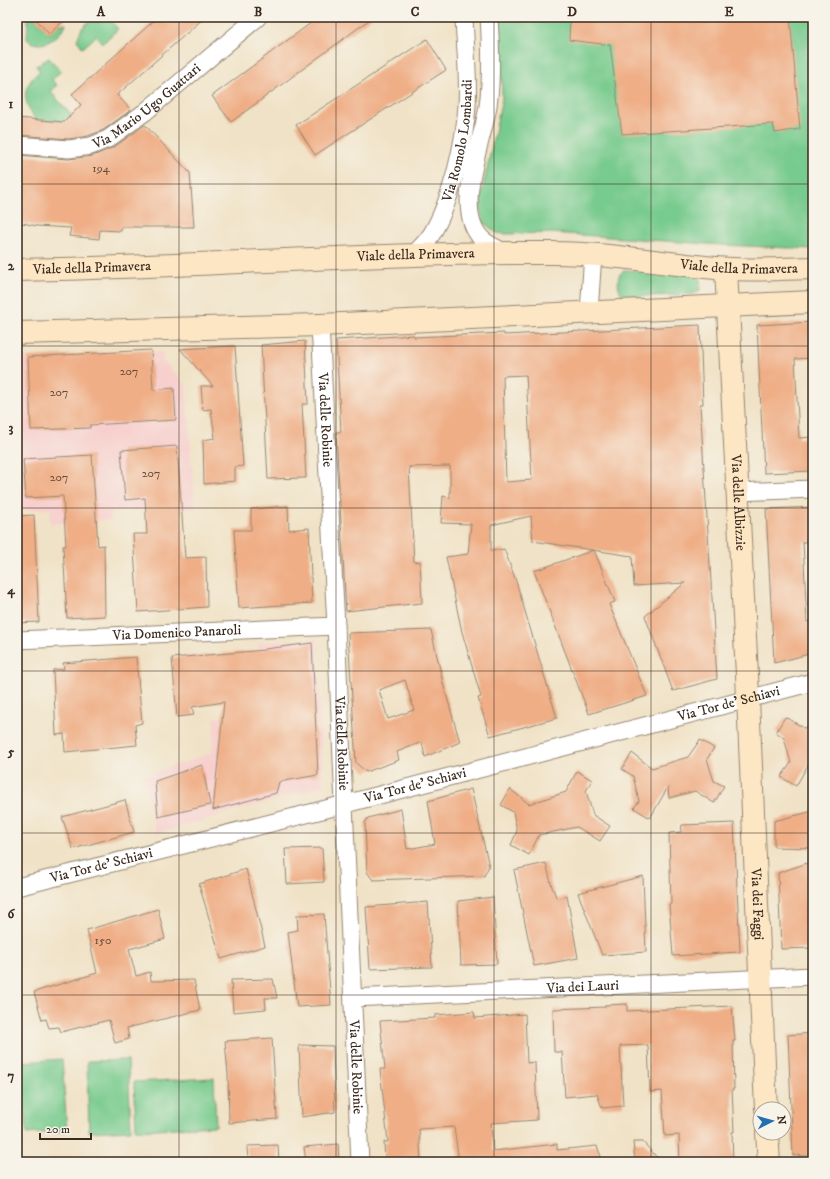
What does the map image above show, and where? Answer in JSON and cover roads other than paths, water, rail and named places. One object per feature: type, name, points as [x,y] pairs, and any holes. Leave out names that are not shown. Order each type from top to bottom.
[{"type":"main road","name":"Viale della Primavera","points":[[17,270],[135,268],[414,254],[506,253],[592,254],[726,269],[813,268]]},
{"type":"main road","name":"Via delle Albizzie","points":[[726,269],[736,492],[748,700]]},
{"type":"main road","points":[[17,333],[320,325],[813,302]]},
{"type":"main road","name":"Via dei Faggi","points":[[748,700],[766,1101]]},
{"type":"main road","points":[[768,1141],[769,1162]]},
{"type":"street","name":"Via Mario Ugo Guattari","points":[[17,144],[69,149],[91,146],[108,139],[145,112],[258,17]]},
{"type":"street","name":"Via Romolo Lombardi","points":[[414,254],[428,240],[440,219],[448,196],[460,147],[467,104],[464,17]]},
{"type":"street","name":"Via Romolo Lombardi","points":[[489,17],[491,57],[490,90],[468,201],[474,225],[482,239],[506,253]]},
{"type":"street","points":[[589,312],[592,254]]},
{"type":"street","name":"Via delle Robinie","points":[[320,325],[336,626],[360,1162]]},
{"type":"street","points":[[736,492],[813,489]]},
{"type":"street","name":"Via Domenico Panaroli","points":[[17,640],[336,626]]},
{"type":"street","name":"Via Tor de' Schiavi","points":[[17,887],[344,805],[813,682]]},
{"type":"street","name":"Via dei Lauri","points":[[353,998],[759,978],[811,981]]}]
